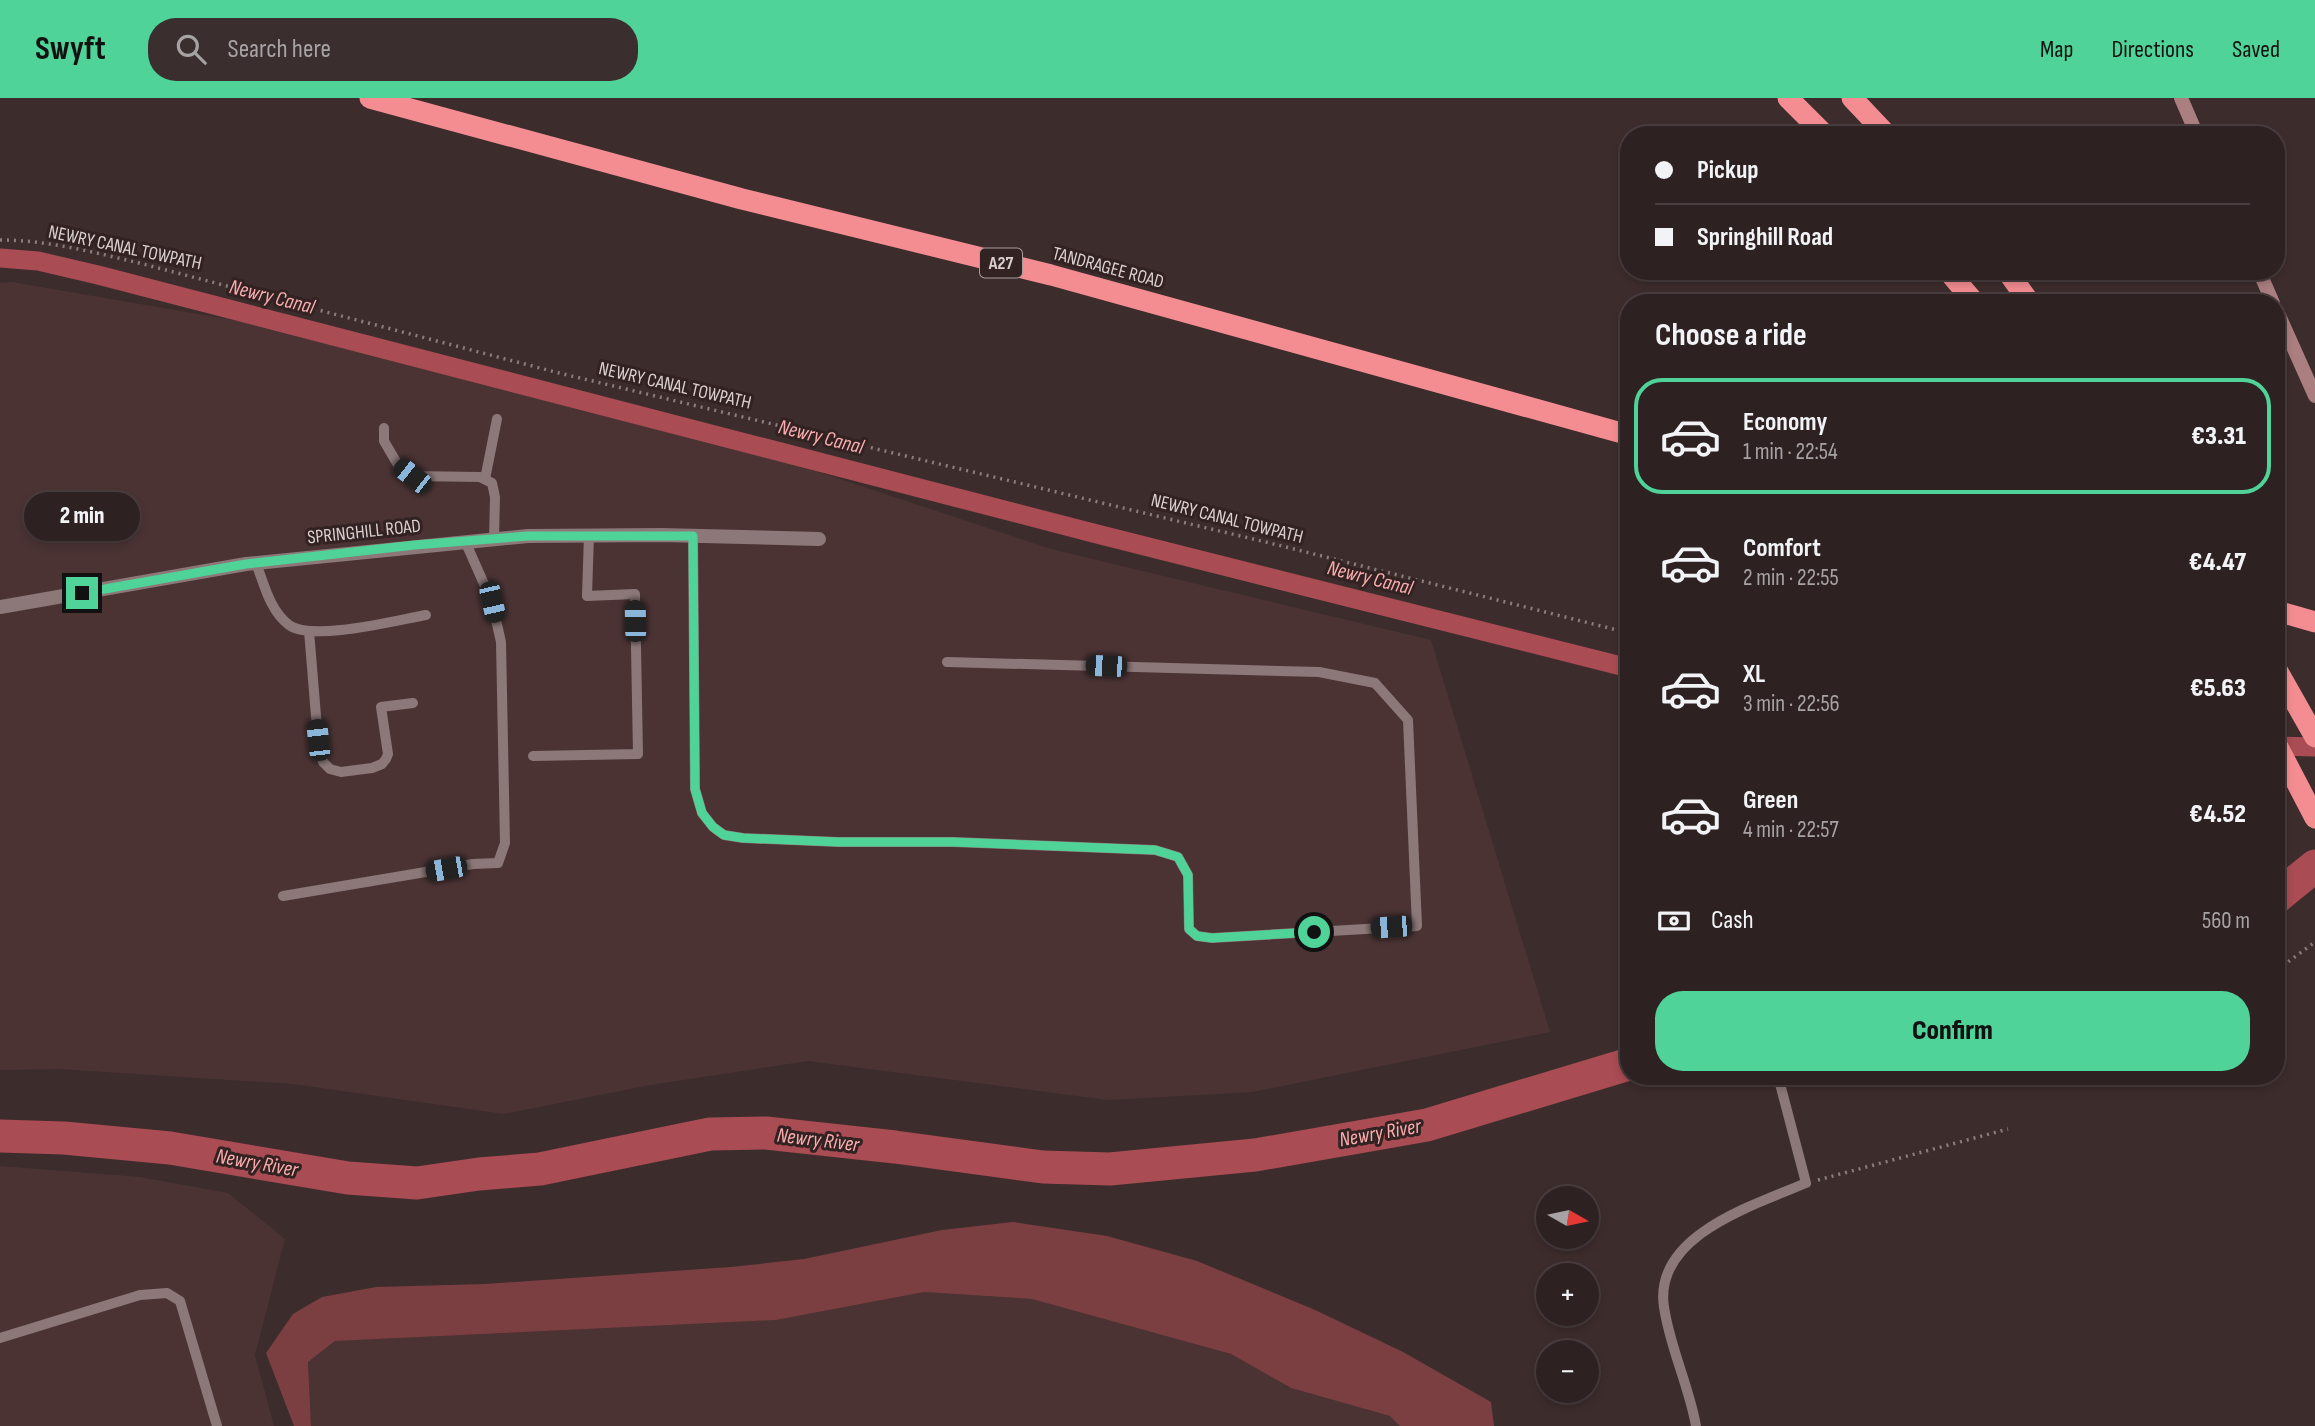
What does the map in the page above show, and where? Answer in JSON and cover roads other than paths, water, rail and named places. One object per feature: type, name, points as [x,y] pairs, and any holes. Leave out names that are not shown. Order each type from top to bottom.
[{"type":"highway","name":"TANDRAGEE ROAD","points":[[370,98],[742,199],[1051,275],[1620,433]]},
{"type":"highway","points":[[1788,98],[1816,126]]},
{"type":"highway","points":[[1852,98],[1878,126]]},
{"type":"highway","points":[[1956,280],[1967,294]]},
{"type":"highway","points":[[2285,613],[2315,622]]},
{"type":"highway","points":[[2285,684],[2315,737]]},
{"type":"highway","points":[[2285,760],[2315,818]]},
{"type":"street","points":[[2181,98],[2193,126]]},
{"type":"street","points":[[2285,329],[2315,396]]},
{"type":"street","name":"SPRINGHILL ROAD","points":[[0,607],[257,563],[465,541],[589,535],[819,539]]},
{"type":"lane","points":[[485,479],[497,419]]},
{"type":"lane","points":[[384,428],[384,441],[398,465],[412,476],[480,477],[492,483],[495,497],[494,539]]},
{"type":"lane","points":[[533,756],[638,754],[635,594],[587,596],[589,535]]},
{"type":"lane","points":[[693,536],[695,789],[702,813],[713,827],[724,835],[838,842],[953,842],[1155,850],[1178,857],[1188,875],[1189,929],[1197,936],[1212,938],[1417,926],[1408,720],[1375,683],[1319,672],[947,662]]},
{"type":"lane","points":[[282,896],[473,864],[498,863],[505,843],[501,642],[492,602],[465,541]]},
{"type":"lane","points":[[257,563],[267,594],[279,615],[290,626],[309,632],[426,615]]},
{"type":"lane","points":[[309,632],[318,740],[323,762],[330,769],[341,772],[382,764],[388,754],[382,707],[413,703]]},
{"type":"lane","points":[[1696,1426],[1663,1305],[1665,1282],[1672,1262],[1690,1242],[1711,1225],[1806,1183],[1780,1085]]},
{"type":"lane","points":[[0,1338],[140,1295],[167,1293],[180,1301],[217,1426]]},
{"type":"waterway","name":"Newry Canal","points":[[0,258],[38,261],[98,275],[1093,533],[1620,666]]},
{"type":"waterway","name":"Newry Canal","points":[[2285,746],[2315,747]]},
{"type":"waterway","name":"Newry River","points":[[2285,890],[2315,866]]},
{"type":"waterway","name":"Newry River","points":[[0,1136],[64,1138],[170,1148],[348,1178],[417,1183],[540,1169],[710,1134],[766,1133],[1043,1167],[1110,1169],[1255,1155],[1427,1125],[1620,1067]]}]
